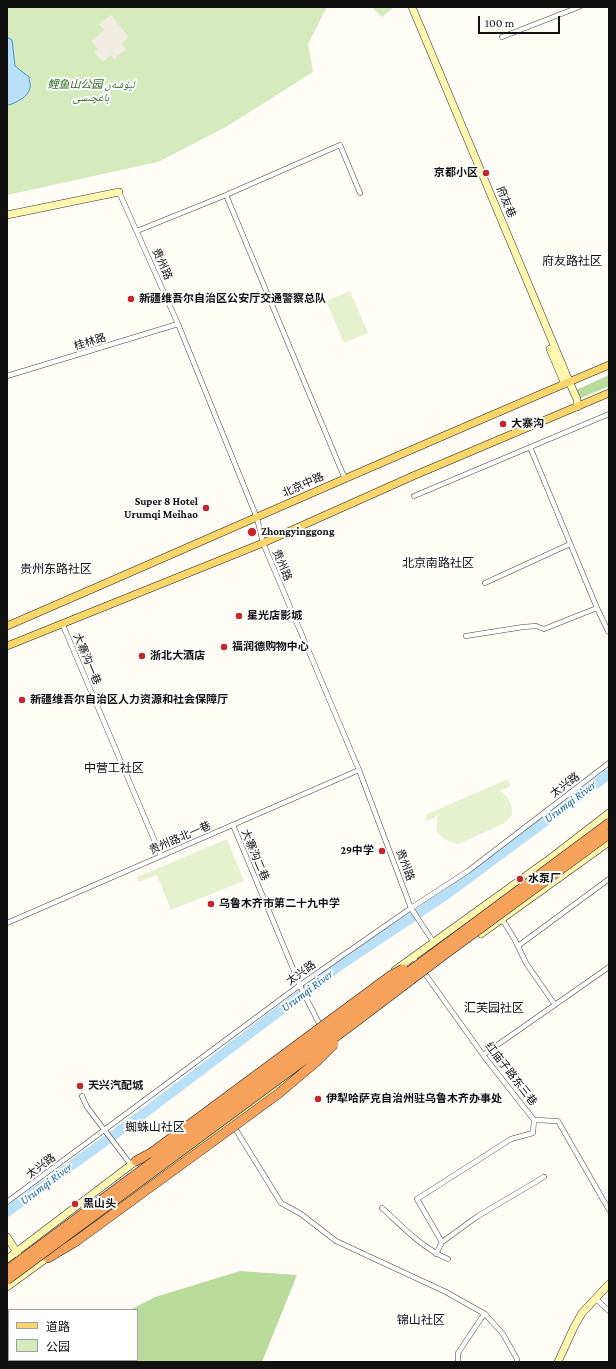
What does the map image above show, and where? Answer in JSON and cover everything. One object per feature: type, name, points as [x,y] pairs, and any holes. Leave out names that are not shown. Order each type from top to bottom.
[{"type":"highway","points":[[133,1163],[151,1153],[390,976],[409,965],[609,823]]},
{"type":"highway","points":[[7,1280],[609,834]]},
{"type":"highway","points":[[7,1270],[416,960]]},
{"type":"highway","points":[[48,1258],[75,1242],[278,1094],[316,1062],[353,1024]]},
{"type":"main road","name":"府友巷","points":[[408,7],[568,383],[577,399],[577,407]]},
{"type":"main road","name":"府友巷","points":[[412,7],[568,383]]},
{"type":"main road","points":[[7,215],[119,192]]},
{"type":"main road","name":"北京中路","points":[[7,626],[609,365]]},
{"type":"main road","points":[[7,646],[263,543],[413,476],[609,393]]},
{"type":"main road","points":[[7,1259],[133,1163],[320,1026],[416,960],[433,942],[552,857],[609,813]]},
{"type":"main road","points":[[7,1287],[270,1094],[332,1044],[425,973],[609,842]]},
{"type":"main road","points":[[7,1237],[30,1271]]},
{"type":"main road","points":[[558,1362],[574,1326],[582,1313],[609,1284]]},
{"type":"street","points":[[502,37],[579,7]]},
{"type":"street","points":[[137,231],[226,195],[340,145],[360,193]]},
{"type":"street","name":"贵州路","points":[[119,192],[178,324],[257,518],[263,543],[359,770],[412,909],[445,959]]},
{"type":"street","points":[[226,195],[345,479]]},
{"type":"street","name":"桂林路","points":[[7,376],[178,324]]},
{"type":"street","points":[[414,496],[609,414]]},
{"type":"street","points":[[530,447],[608,631]]},
{"type":"street","points":[[485,583],[570,544]]},
{"type":"street","points":[[466,636],[522,627],[536,626],[544,629],[597,608]]},
{"type":"street","name":"大寨沟一巷","points":[[62,623],[161,856]]},
{"type":"street","name":"太兴路","points":[[7,1202],[105,1131],[300,985],[468,870],[609,763]]},
{"type":"street","name":"贵州路北一巷","points":[[7,922],[359,770]]},
{"type":"street","name":"大寨沟二巷","points":[[233,825],[305,997],[320,1026],[332,1044]]},
{"type":"street","points":[[518,946],[609,879]]},
{"type":"street","points":[[502,918],[526,963],[555,1005]]},
{"type":"street","name":"红庙子路东三巷","points":[[416,960],[484,1055],[534,1120],[558,1121],[609,1210]]},
{"type":"street","points":[[484,1055],[609,967]]},
{"type":"street","points":[[82,1096],[86,1107],[112,1141],[133,1163]]},
{"type":"street","points":[[442,1242],[417,1200],[511,1139],[533,1133],[534,1120]]},
{"type":"street","points":[[231,1122],[281,1203],[301,1214],[336,1241],[446,1292],[484,1314],[503,1334],[517,1362]]},
{"type":"street","points":[[436,1254],[442,1242],[494,1205],[544,1177]]},
{"type":"street","points":[[382,1208],[408,1232],[436,1254],[448,1259]]},
{"type":"street","points":[[595,1298],[609,1311]]},
{"type":"street","points":[[458,1362],[458,1353],[484,1314]]},
{"type":"green space","name":"鲤鱼山公园 ليۇشەن باغچىسى","points":[[7,7],[327,7],[308,44],[313,72],[226,127],[158,162],[7,195]]},
{"type":"green space","points":[[372,7],[394,7],[382,17]]},
{"type":"green space","points":[[350,291],[368,333],[344,343],[326,301]]},
{"type":"green space","points":[[609,375],[609,386],[579,399],[576,390]]},
{"type":"green space","points":[[508,779],[511,786],[500,791],[506,796],[512,807],[512,815],[505,823],[459,844],[450,842],[443,838],[437,831],[437,816],[427,821],[425,815]]},
{"type":"green space","points":[[227,839],[244,881],[171,910],[157,875],[139,882],[137,877]]},
{"type":"green space","points":[[240,1271],[297,1275],[262,1362],[19,1362],[138,1361],[138,1309],[132,1309],[155,1297]]},
{"type":"shaded area","points":[[111,15],[129,37],[121,44],[126,49],[114,59],[111,55],[103,62],[94,52],[98,49],[91,41],[104,30],[99,24]]},
{"type":"water","points":[[7,37],[12,40],[15,66],[29,77],[30,85],[29,91],[25,97],[9,105],[7,104]]},
{"type":"waterway","name":"Urumqi River","points":[[7,1212],[147,1111],[339,966],[447,894],[609,774]]},
{"type":"place","name":"京都小区","points":[[486,173]]},
{"type":"place","name":"新疆维吾尔自治区公安厅交通警察总队","points":[[131,299]]},
{"type":"place","name":"大寨沟","points":[[503,424]]},
{"type":"place","name":"Super 8 Hotel Urumqi Meihao","points":[[206,508]]},
{"type":"place","name":"Zhongyinggong","points":[[252,532]]},
{"type":"place","name":"星光店影城","points":[[239,616]]},
{"type":"place","name":"福润德购物中心","points":[[224,647]]},
{"type":"place","name":"浙北大酒店","points":[[142,656]]},
{"type":"place","name":"新疆维吾尔自治区人力资源和社会保障厅","points":[[22,700]]},
{"type":"place","name":"29中学","points":[[382,851]]},
{"type":"place","name":"水泵厂","points":[[520,879]]},
{"type":"place","name":"乌鲁木齐市第二十九中学","points":[[211,904]]},
{"type":"place","name":"天兴汽配城","points":[[80,1086]]},
{"type":"place","name":"伊犁哈萨克自治州驻乌鲁木齐办事处","points":[[318,1099]]},
{"type":"place","name":"黑山头","points":[[75,1204]]},
{"type":"district","name":"府友路社区","points":[[572,261]]},
{"type":"district","name":"北京南路社区","points":[[438,563]]},
{"type":"district","name":"贵州东路社区","points":[[56,569]]},
{"type":"district","name":"中营工社区","points":[[114,768]]},
{"type":"district","name":"汇芙园社区","points":[[494,1008]]},
{"type":"district","name":"蜘蛛山社区","points":[[155,1127]]},
{"type":"district","name":"锦山社区","points":[[421,1320]]}]
